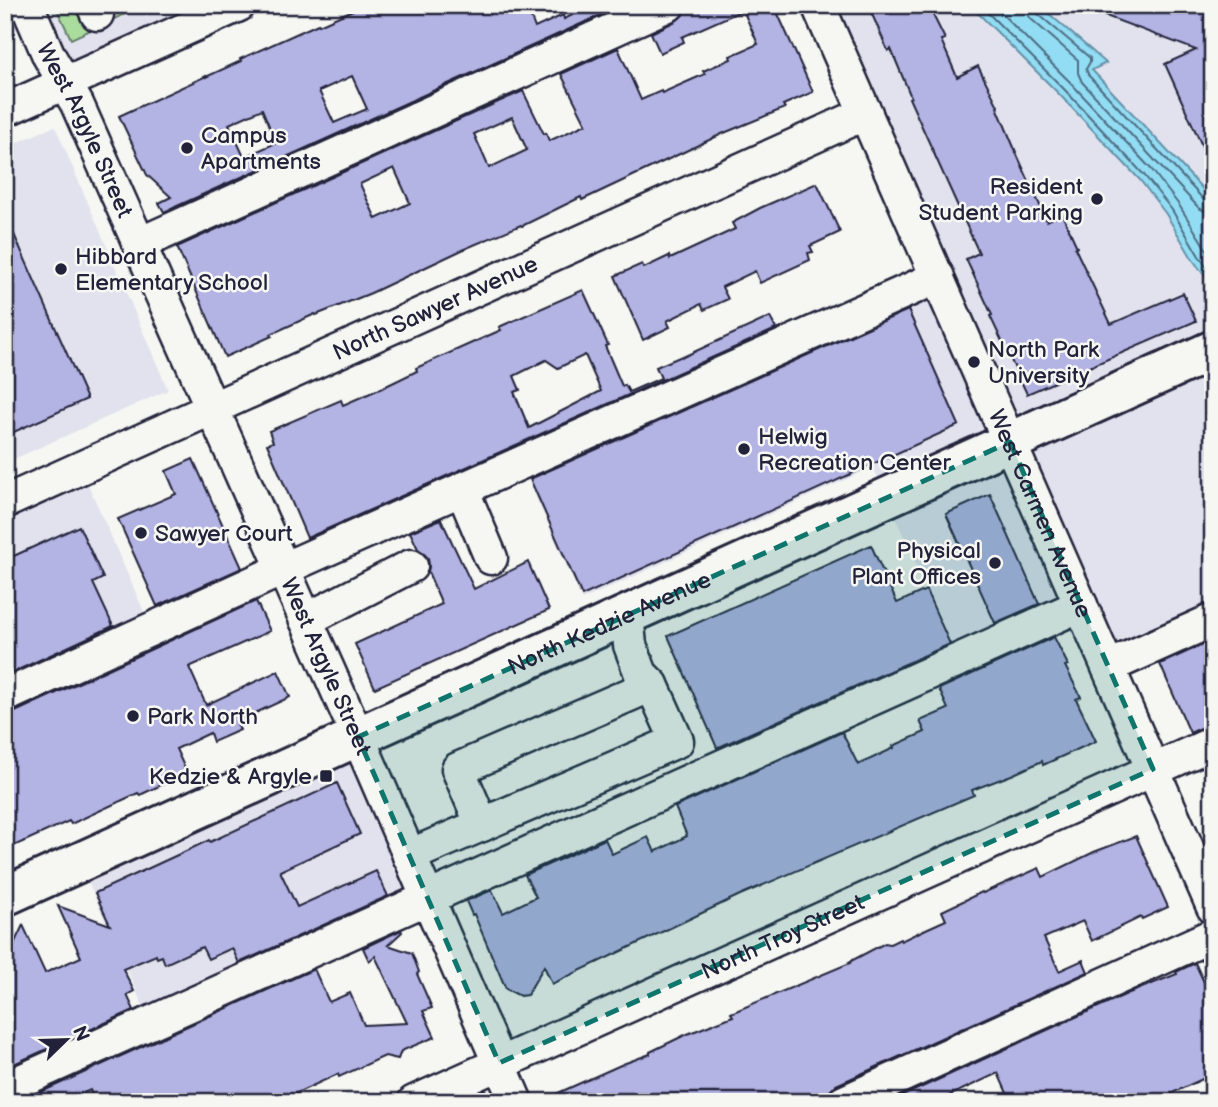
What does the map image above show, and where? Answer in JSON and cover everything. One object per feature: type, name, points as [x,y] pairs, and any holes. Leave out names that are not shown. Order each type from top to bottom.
[{"type":"main road","name":"North Kedzie Avenue","points":[[5,896],[1213,350]]},
{"type":"street","name":"West Argyle Street","points":[[27,5],[50,56],[77,104],[358,737],[516,1102]]},
{"type":"street","points":[[5,110],[239,5]]},
{"type":"street","points":[[139,244],[668,5]]},
{"type":"street","name":"West Carmen Avenue","points":[[818,5],[1213,907]]},
{"type":"street","name":"North Sawyer Avenue","points":[[5,502],[866,113]]},
{"type":"street","points":[[5,696],[938,277]]},
{"type":"street","points":[[463,489],[491,558]]},
{"type":"street","points":[[306,620],[411,566]]},
{"type":"street","points":[[5,1088],[1081,605]]},
{"type":"street","points":[[409,856],[677,741],[652,685],[654,668],[627,615]]},
{"type":"street","points":[[1108,667],[1213,620]]},
{"type":"street","points":[[482,825],[458,769],[652,685]]},
{"type":"street","name":"North Troy Street","points":[[414,1102],[1213,743]]},
{"type":"street","points":[[844,1102],[1213,935]]},
{"type":"highlighted area","points":[[1010,442],[1153,769],[499,1063],[358,737]]},
{"type":"shaded area","points":[[38,5],[209,5],[72,65]]},
{"type":"shaded area","points":[[565,5],[659,5],[581,42]]},
{"type":"shaded area","name":"North Park University","points":[[836,5],[1213,5],[1213,607],[1117,650],[1094,597],[958,658],[873,467],[582,600],[519,459],[952,266]]},
{"type":"shaded area","name":"Hibbard Elementary School","points":[[55,126],[168,390],[5,463],[5,148]]},
{"type":"shaded area","points":[[84,475],[149,623],[5,689],[5,510]]},
{"type":"shaded area","points":[[359,758],[422,900],[149,1020],[87,879]]},
{"type":"green space","points":[[55,5],[137,5],[138,8],[71,39]]},
{"type":"water","points":[[970,5],[1039,5],[1106,63],[1092,70],[1213,200],[1213,287],[1193,260],[1166,214],[1140,180]]},
{"type":"building","points":[[364,5],[526,5],[535,28],[563,15],[564,19],[594,5],[623,5],[164,212],[159,203],[171,197],[147,175],[119,116]],"holes":[[[352,76],[367,109],[334,123],[319,91]],[[262,109],[276,143],[244,157],[229,124]]]},
{"type":"building","points":[[686,5],[774,5],[813,92],[783,105],[785,108],[724,133],[582,200],[581,197],[371,293],[315,314],[225,357],[177,247],[523,91],[549,141],[586,124],[561,74],[618,48],[641,100],[705,74],[703,71],[758,44],[743,10],[682,37],[684,42],[660,53],[651,33],[683,15]],"holes":[[[512,117],[527,150],[489,168],[474,134]],[[394,168],[410,203],[376,219],[360,184]]]},
{"type":"building","points":[[868,5],[928,5],[945,39],[941,40],[957,77],[978,66],[1047,221],[1062,214],[1111,324],[1183,293],[1196,321],[1027,394],[966,259],[979,253],[909,98],[911,97],[891,49],[888,51]]},
{"type":"building","points":[[1213,5],[1213,170],[1165,64],[1196,50],[1082,7]]},
{"type":"building","points":[[817,183],[840,232],[810,246],[813,252],[808,253],[810,260],[760,283],[755,271],[722,287],[728,299],[704,310],[701,304],[667,321],[670,327],[643,340],[615,276],[642,264],[644,268],[669,256],[670,259],[735,229],[732,223],[760,208]]},
{"type":"building","points":[[5,214],[87,399],[5,436]]},
{"type":"building","points":[[583,290],[608,345],[605,346],[622,386],[625,385],[629,392],[661,378],[656,367],[770,317],[776,329],[307,538],[267,444],[273,442],[269,431],[341,400],[343,405],[382,388],[417,371],[416,368],[501,330],[499,327]],"holes":[[[585,355],[601,391],[529,428],[514,392],[520,390],[514,376],[546,360],[558,368]]]},
{"type":"building","name":"Helwig Recreation Center","points":[[908,310],[959,425],[582,596],[530,479]]},
{"type":"building","name":"Sawyer Court","points":[[193,459],[242,568],[157,606],[118,519],[176,494],[166,471]]},
{"type":"building","name":"Physical Plant Offices","points":[[990,494],[1039,604],[995,623],[946,514]]},
{"type":"building","points":[[441,519],[474,589],[528,562],[549,610],[375,688],[355,644],[442,604],[428,572],[428,558],[418,549],[410,532]]},
{"type":"building","points":[[79,526],[103,578],[93,583],[113,626],[5,676],[5,560]]},
{"type":"building","points":[[871,545],[897,603],[926,590],[950,644],[717,748],[668,636]]},
{"type":"building","points":[[256,601],[270,631],[189,667],[206,705],[278,671],[290,697],[236,722],[240,730],[213,742],[210,733],[176,749],[187,773],[5,850],[5,714],[13,713]]},
{"type":"building","points":[[1054,637],[1081,697],[1076,699],[1096,741],[1043,765],[1042,761],[972,790],[974,795],[740,895],[552,984],[544,966],[527,995],[520,996],[506,989],[466,901],[492,890],[503,913],[536,897],[525,875],[605,839],[612,854],[648,837],[655,852],[687,836],[675,807],[842,732],[858,765],[925,732],[920,721],[948,709],[939,689]]},
{"type":"building","points":[[1213,640],[1213,725],[1190,733],[1160,664]]},
{"type":"building","points":[[337,783],[360,834],[280,871],[297,907],[376,871],[388,896],[239,963],[232,948],[208,959],[202,947],[165,964],[162,956],[157,958],[156,955],[123,969],[134,991],[127,995],[134,1010],[5,1068],[5,950],[13,946],[23,925],[45,973],[81,957],[58,906],[110,925],[95,893]]},
{"type":"building","points":[[1136,836],[1168,907],[1092,941],[1083,921],[1044,938],[1059,971],[1083,960],[1088,972],[836,1085],[829,1092],[826,1102],[538,1102],[733,1016],[731,1013],[850,963],[885,943],[890,944],[900,939],[901,941],[946,920],[942,911],[982,892],[1039,868],[1043,877],[1094,852]]},
{"type":"building","points":[[401,930],[388,945],[412,953],[419,972],[417,974],[432,1008],[423,1011],[435,1037],[401,1051],[398,1059],[385,1056],[277,1102],[95,1102],[90,1090],[64,1102],[19,1102],[314,969],[329,1002],[350,993],[364,1025],[407,1023],[375,956],[369,961],[363,948]]},
{"type":"building","points":[[1195,963],[1213,1001],[1213,1066],[1204,1070],[1207,1077],[1172,1093],[1176,1102],[1011,1102],[998,1073],[936,1102],[889,1102],[1129,993],[1177,974],[1176,972]]},
{"type":"place","name":"Campus Apartments","points":[[187,148]]},
{"type":"place","name":"Resident Student Parking","points":[[1097,199]]},
{"type":"place","name":"Hibbard Elementary School","points":[[61,269]]},
{"type":"place","name":"North Park University","points":[[974,362]]},
{"type":"place","name":"Helwig Recreation Center","points":[[744,449]]},
{"type":"place","name":"Sawyer Court","points":[[141,533]]},
{"type":"place","name":"Physical Plant Offices","points":[[995,563]]},
{"type":"place","name":"Park North","points":[[133,716]]},
{"type":"place","name":"Kedzie & Argyle","points":[[326,776]]}]
